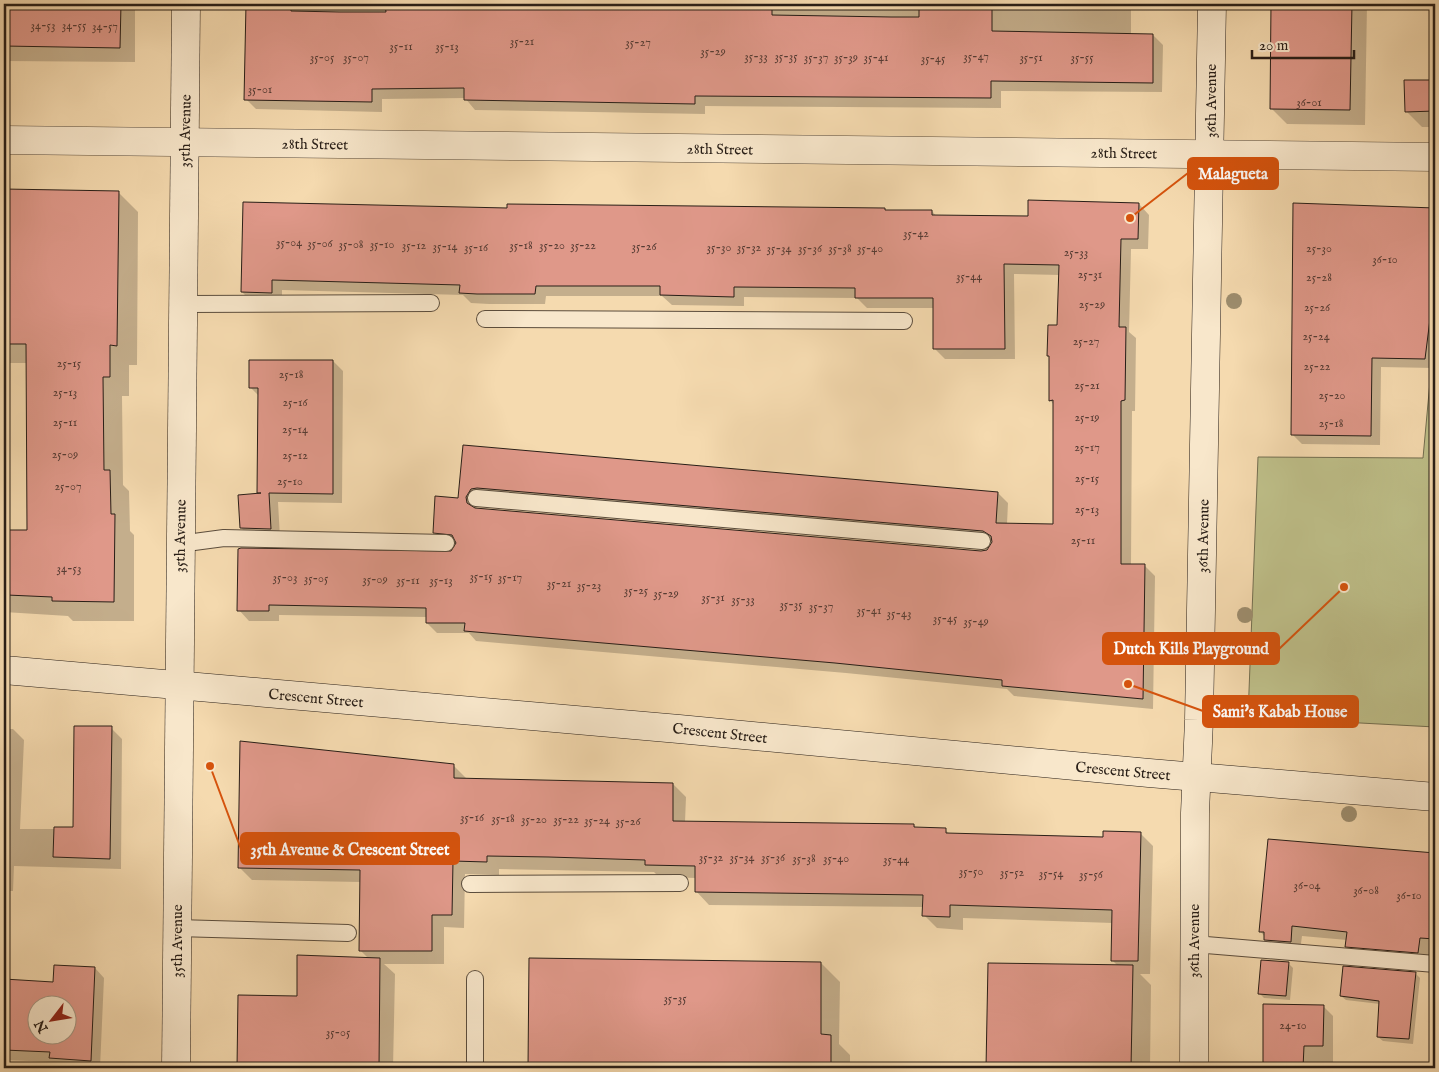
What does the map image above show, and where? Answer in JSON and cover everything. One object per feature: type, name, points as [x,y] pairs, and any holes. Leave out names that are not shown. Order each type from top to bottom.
[{"type":"street","name":"35th Avenue","points":[[176,1068],[178,685],[186,4]]},
{"type":"street","name":"36th Avenue","points":[[1194,1068],[1196,777],[1212,4]]},
{"type":"street","name":"28th Street","points":[[4,140],[1435,157]]},
{"type":"street","name":"Crescent Street","points":[[4,670],[1435,797]]},
{"type":"lane","points":[[183,304],[431,303]]},
{"type":"lane","points":[[485,319],[904,321]]},
{"type":"lane","points":[[476,498],[982,540]]},
{"type":"lane","points":[[180,544],[224,538],[446,543]]},
{"type":"lane","points":[[470,884],[680,884]]},
{"type":"lane","points":[[177,928],[348,933]]},
{"type":"lane","points":[[1194,944],[1435,964]]},
{"type":"lane","points":[[475,979],[475,1068]]},
{"type":"green space","points":[[1435,327],[1435,727],[1248,717],[1258,457],[1423,458]]},
{"type":"building","points":[[4,4],[121,4],[120,48],[4,46]]},
{"type":"building","points":[[246,4],[291,4],[291,11],[386,12],[385,4],[688,4],[688,7],[772,8],[772,15],[891,17],[919,17],[919,9],[992,9],[992,31],[1153,34],[1153,83],[991,81],[991,98],[695,96],[695,104],[464,100],[464,88],[372,89],[372,102],[244,100]]},
{"type":"building","points":[[1271,4],[1352,4],[1350,110],[1270,109]]},
{"type":"building","points":[[1404,80],[1435,80],[1435,111],[1405,112]]},
{"type":"building","points":[[4,189],[119,191],[117,346],[110,345],[110,377],[103,377],[104,470],[110,470],[111,514],[115,514],[114,602],[52,601],[52,597],[7,595],[8,593],[4,593],[4,530],[27,530],[26,344],[4,344]]},
{"type":"building","points":[[1028,200],[1139,203],[1138,239],[1121,239],[1119,327],[1126,327],[1125,400],[1121,401],[1121,564],[1145,564],[1143,699],[1002,686],[1002,680],[835,663],[464,631],[465,623],[426,623],[426,608],[269,605],[269,611],[237,611],[238,549],[241,548],[451,551],[456,543],[452,535],[433,533],[435,496],[458,498],[463,445],[998,492],[996,523],[1053,524],[1053,400],[1049,401],[1049,356],[1047,356],[1048,325],[1057,325],[1059,265],[1004,264],[1005,349],[933,349],[933,298],[855,298],[855,288],[734,287],[734,297],[660,295],[660,286],[536,286],[535,294],[477,294],[459,293],[460,285],[272,280],[272,293],[241,292],[243,202],[507,208],[507,204],[885,208],[885,210],[932,210],[932,215],[1028,216]],"holes":[[[477,488],[983,531],[991,536],[992,542],[987,550],[981,551],[475,508],[467,503],[466,497],[471,489]]]},
{"type":"building","points":[[1293,203],[1435,208],[1435,295],[1433,295],[1425,359],[1372,358],[1371,436],[1291,435]]},
{"type":"building","points":[[249,360],[333,360],[333,494],[269,493],[271,529],[240,528],[238,495],[261,493],[257,493],[258,388],[249,388]]},
{"type":"building","points":[[74,726],[112,726],[110,859],[53,857],[54,827],[73,827]]},
{"type":"building","points":[[240,741],[454,764],[454,778],[673,783],[673,821],[914,824],[914,827],[946,828],[946,833],[1103,837],[1103,831],[1141,832],[1138,961],[1111,961],[1112,910],[950,905],[950,917],[922,916],[923,895],[695,892],[695,866],[645,865],[645,860],[487,856],[487,862],[453,861],[452,915],[432,915],[432,951],[359,951],[360,870],[238,868]]},
{"type":"building","points":[[1268,839],[1435,853],[1435,939],[1420,938],[1418,953],[1345,947],[1347,932],[1292,926],[1291,942],[1264,940],[1264,932],[1259,932]]},
{"type":"building","points":[[297,955],[380,958],[379,1068],[237,1068],[238,995],[297,996]]},
{"type":"building","points":[[529,958],[821,962],[821,1034],[831,1035],[831,1068],[528,1068]]},
{"type":"building","points":[[1261,960],[1289,962],[1286,996],[1258,994]]},
{"type":"building","points":[[988,963],[1133,965],[1131,1068],[986,1068]]},
{"type":"building","points":[[54,965],[95,967],[91,1061],[49,1058],[50,1052],[4,1050],[4,979],[53,982]]},
{"type":"building","points":[[1343,966],[1416,972],[1409,1039],[1377,1037],[1379,1001],[1340,996]]},
{"type":"building","points":[[1263,1004],[1324,1005],[1323,1046],[1304,1046],[1303,1068],[1263,1068]]},
{"type":"place","name":"Malagueta","points":[[1130,218]]},
{"type":"place","name":"Dutch Kills Playground","points":[[1344,587]]},
{"type":"place","name":"Sami's Kabab House","points":[[1128,684]]},
{"type":"place","name":"35th Avenue & Crescent Street","points":[[210,766]]}]
